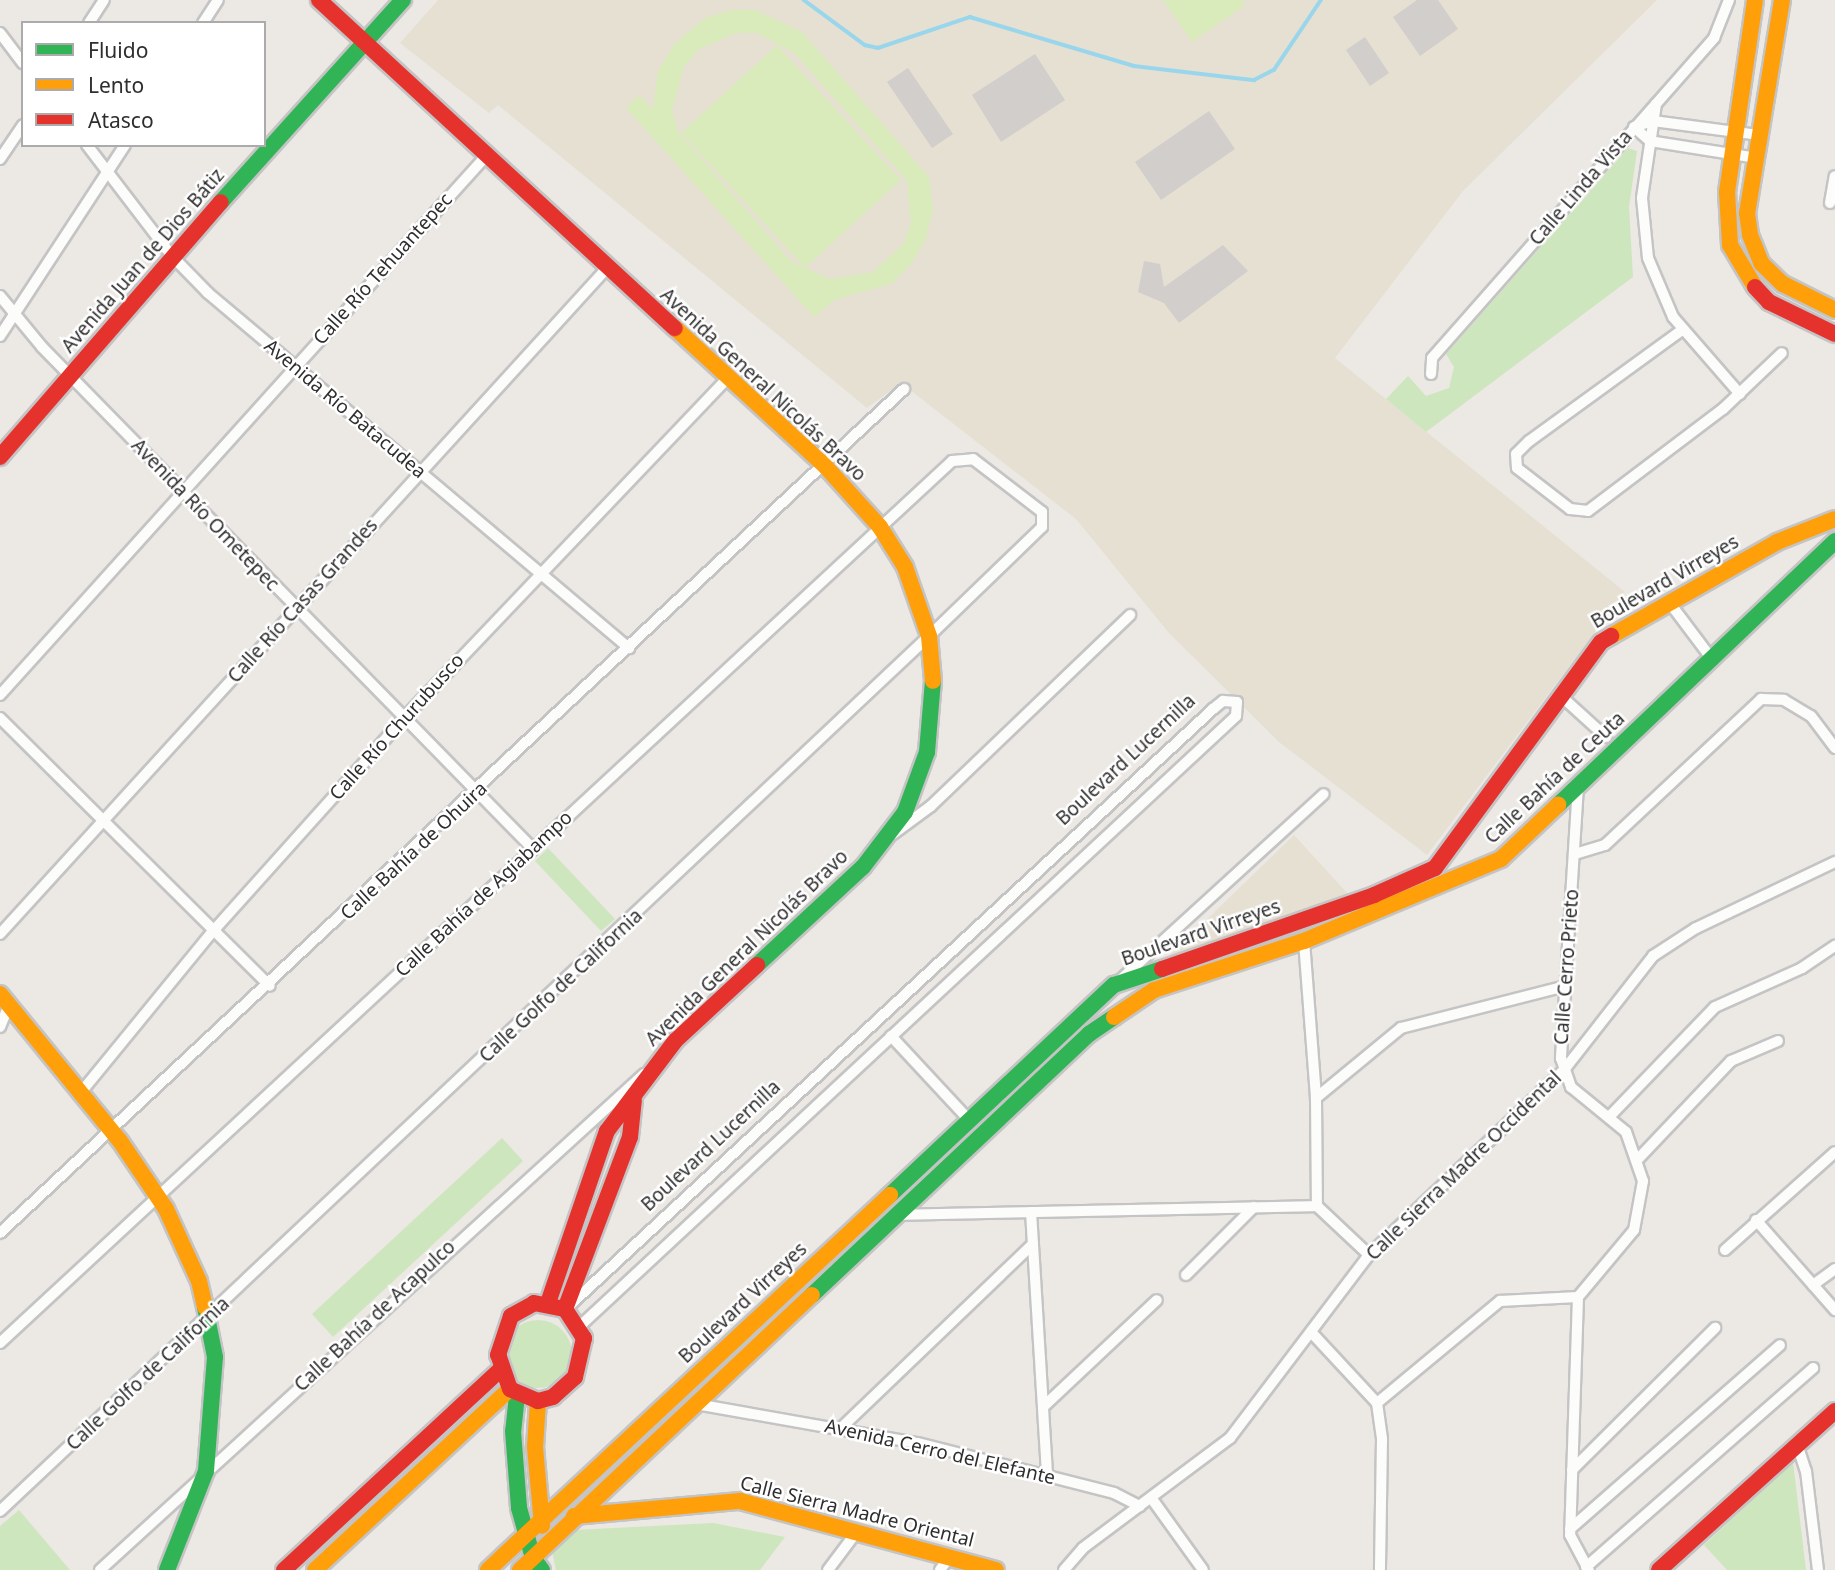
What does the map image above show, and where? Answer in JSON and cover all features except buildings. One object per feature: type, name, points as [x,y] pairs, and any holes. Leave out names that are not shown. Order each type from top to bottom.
[{"type":"street","points":[[90,21],[104,0]]},
{"type":"street","points":[[205,21],[218,0]]},
{"type":"street","name":"Avenida General Nicolás Bravo","points":[[319,0],[826,467],[880,527],[905,567],[929,636],[934,702],[927,752],[914,795],[891,835],[654,1066],[634,1100],[607,1131],[548,1303]]},
{"type":"street","name":"Avenida Juan de Dios Bátiz","points":[[0,457],[172,256],[363,41],[403,0]]},
{"type":"street","name":"Calle Linda Vista","points":[[1431,374],[1432,358],[1714,38],[1729,0]]},
{"type":"street","points":[[1755,0],[1731,155],[1727,231],[1742,273],[1769,302],[1835,334]]},
{"type":"street","points":[[1782,0],[1747,213],[1757,256],[1783,284],[1835,310]]},
{"type":"street","points":[[0,33],[21,60]]},
{"type":"street","points":[[1656,104],[1642,198],[1643,236],[1657,285],[1682,330],[1740,394]]},
{"type":"street","points":[[1634,127],[1653,121],[1760,135]]},
{"type":"street","points":[[1634,127],[1650,141],[1756,158]]},
{"type":"street","points":[[0,159],[21,128]]},
{"type":"street","name":"Avenida Río Batacudea","points":[[88,147],[172,256],[293,367],[629,649]]},
{"type":"street","points":[[0,336],[124,147]]},
{"type":"street","name":"Calle Río Tehuantepec","points":[[0,695],[181,490],[486,156]]},
{"type":"street","points":[[1830,203],[1835,176]]},
{"type":"street","name":"Calle Río Casas Grandes","points":[[0,934],[607,268]]},
{"type":"street","name":"Avenida Río Ometepec","points":[[0,296],[70,377],[533,849]]},
{"type":"street","points":[[1682,330],[1529,441],[1515,464],[1570,509],[1588,511],[1740,394],[1782,353]]},
{"type":"street","name":"Calle Río Churubusco","points":[[82,1091],[214,930],[404,718],[539,571],[729,377]]},
{"type":"street","name":"Calle Bahía de Ohuira","points":[[0,1233],[477,793],[826,467],[904,389]]},
{"type":"street","name":"Calle Bahía de Agiabampo","points":[[0,1343],[952,461],[973,459]]},
{"type":"street","name":"Calle Golfo de California","points":[[0,1511],[207,1319],[929,636],[1044,520],[1033,503],[973,459]]},
{"type":"street","name":"Boulevard Virreyes","points":[[488,1570],[1114,985],[1178,973],[1435,868],[1601,642],[1777,542],[1835,519]]},
{"type":"street","name":"Calle Bahía de Ceuta","points":[[897,1215],[1089,1034],[1130,1003],[1178,973],[1304,941],[1490,865],[1578,786],[1835,541]]},
{"type":"street","points":[[1670,602],[1712,659]]},
{"type":"street","points":[[891,835],[930,806],[1130,615]]},
{"type":"street","points":[[1561,696],[1606,737]]},
{"type":"street","points":[[1575,854],[1605,845],[1761,699],[1784,700],[1811,716],[1835,748]]},
{"type":"street","name":"Boulevard Lucernilla","points":[[565,1310],[1213,709],[1228,700],[1237,702],[1237,716],[580,1325]]},
{"type":"street","points":[[0,718],[270,986]]},
{"type":"street","name":"Calle Cerro Prieto","points":[[1578,786],[1566,986],[1564,1070],[1571,1087],[1610,1116],[1626,1132],[1639,1158],[1642,1198],[1634,1230],[1578,1301]]},
{"type":"street","points":[[1114,985],[1324,794]]},
{"type":"street","name":"Calle Sierra Madre Occidental","points":[[1064,1570],[1083,1548],[1152,1499],[1230,1438],[1369,1255],[1564,1070],[1662,949],[1835,862]]},
{"type":"street","points":[[1304,941],[1317,1098],[1317,1206]]},
{"type":"street","points":[[1610,1116],[1700,1021],[1749,990],[1802,968],[1835,946]]},
{"type":"street","points":[[1317,1098],[1401,1028],[1566,986]]},
{"type":"street","points":[[5,1000],[112,1130],[157,1197],[194,1267],[215,1357],[206,1471],[167,1570]]},
{"type":"street","points":[[0,1027],[5,1000]]},
{"type":"street","points":[[891,1036],[969,1121]]},
{"type":"street","points":[[1639,1158],[1731,1061],[1778,1041]]},
{"type":"street","name":"Calle Bahía de Acapulco","points":[[100,1570],[594,1115],[654,1066]]},
{"type":"street","name":"Avenida General Nicolás Bravo","points":[[565,1310],[630,1137],[634,1100]]},
{"type":"street","points":[[1725,1250],[1835,1152]]},
{"type":"street","points":[[520,1570],[540,1561],[577,1516],[897,1215],[1317,1206],[1369,1255]]},
{"type":"street","points":[[1186,1275],[1254,1207]]},
{"type":"street","points":[[1031,1212],[1047,1477]]},
{"type":"street","points":[[1756,1220],[1835,1310]]},
{"type":"street","points":[[841,1428],[1033,1244]]},
{"type":"street","points":[[1813,1285],[1835,1269]]},
{"type":"street","points":[[1043,1407],[1157,1300]]},
{"type":"street","points":[[1377,1403],[1500,1301],[1578,1301],[1570,1529],[1575,1552],[1588,1569],[1813,1368]]},
{"type":"street","points":[[513,1392],[538,1401],[553,1397],[575,1377],[585,1352],[580,1325],[565,1310],[548,1303],[511,1316],[499,1340],[500,1370],[513,1392],[514,1472],[526,1535],[540,1561]]},
{"type":"street","points":[[1572,1469],[1715,1328]]},
{"type":"street","points":[[1311,1332],[1377,1403],[1382,1439],[1380,1570]]},
{"type":"street","points":[[1570,1529],[1780,1345]]},
{"type":"street","points":[[285,1570],[500,1370]]},
{"type":"street","points":[[315,1570],[513,1392]]},
{"type":"street","points":[[538,1401],[540,1561]]},
{"type":"street","name":"Avenida Cerro del Elefante","points":[[696,1404],[841,1428],[1114,1493],[1140,1506]]},
{"type":"street","points":[[1658,1570],[1835,1412]]},
{"type":"street","points":[[1797,1444],[1807,1471],[1818,1570]]},
{"type":"street","points":[[1152,1499],[1203,1570]]},
{"type":"street","name":"Calle Sierra Madre Oriental","points":[[541,1520],[740,1501],[858,1530],[996,1570]]},
{"type":"street","points":[[828,1570],[858,1530]]},
{"type":"street","points":[[940,1570],[950,1556]]},
{"type":"shaded area","points":[[438,0],[1657,0],[1463,191],[1335,358],[1625,592],[1427,855],[1279,742],[1169,633],[1076,519],[901,383],[867,408],[498,105],[489,113],[400,43]]},
{"type":"shaded area","points":[[1294,835],[1349,895],[1164,961]]},
{"type":"green space","points":[[1163,0],[1241,0],[1245,5],[1192,42]]},
{"type":"green space","points":[[731,10],[755,10],[802,32],[929,177],[933,208],[926,239],[911,264],[891,284],[834,300],[814,317],[626,108],[639,95],[653,109],[658,71],[675,43],[705,18]],"holes":[[[736,33],[757,33],[794,53],[907,181],[911,223],[904,243],[873,272],[830,279],[791,261],[678,132],[672,110],[684,67],[698,50]]]},
{"type":"green space","points":[[777,45],[901,180],[805,268],[681,133]]},
{"type":"green space","points":[[1628,148],[1637,151],[1629,207],[1633,277],[1426,432],[1386,399],[1408,376],[1426,396],[1449,388],[1454,367],[1446,354]]},
{"type":"green space","points":[[548,848],[615,919],[601,931],[535,861]]},
{"type":"green space","points":[[502,1138],[523,1161],[333,1337],[312,1314]]},
{"type":"green space","points":[[538,1320],[551,1323],[562,1330],[569,1341],[572,1354],[569,1367],[562,1378],[551,1385],[538,1388],[525,1385],[514,1378],[507,1367],[504,1354],[507,1341],[514,1330],[525,1323]]},
{"type":"green space","points":[[1793,1462],[1806,1570],[1727,1570],[1704,1545]]},
{"type":"green space","points":[[19,1510],[70,1570],[0,1570],[0,1526]]},
{"type":"green space","points":[[713,1523],[785,1537],[760,1570],[556,1570],[552,1551],[574,1530]]},
{"type":"waterway","points":[[804,0],[865,45],[878,48],[970,17],[1134,66],[1254,80],[1274,70],[1321,0]]},
{"type":"traffic: fast","points":[[221,202],[403,0]]},
{"type":"traffic: fast","points":[[1558,805],[1835,541]]},
{"type":"traffic: fast","points":[[757,965],[863,867],[905,812],[927,752],[933,681]]},
{"type":"traffic: fast","points":[[890,1195],[1114,985],[1162,969]]},
{"type":"traffic: fast","points":[[812,1295],[1089,1034],[1114,1017]]},
{"type":"traffic: fast","points":[[167,1570],[206,1471],[215,1357],[205,1307]]},
{"type":"traffic: fast","points":[[517,1395],[513,1431],[519,1508],[533,1558],[542,1570]]},
{"type":"traffic: slow","points":[[1755,0],[1727,192],[1730,245],[1755,287]]},
{"type":"traffic: slow","points":[[1782,0],[1747,213],[1750,235],[1762,264],[1783,284],[1835,310]]},
{"type":"traffic: slow","points":[[675,328],[826,467],[880,527],[905,567],[929,636],[933,681]]},
{"type":"traffic: slow","points":[[1611,636],[1777,542],[1835,519]]},
{"type":"traffic: slow","points":[[1114,1017],[1154,990],[1304,941],[1501,859],[1558,805]]},
{"type":"traffic: slow","points":[[0,994],[120,1141],[166,1209],[199,1281],[205,1307]]},
{"type":"traffic: slow","points":[[488,1570],[890,1195]]},
{"type":"traffic: slow","points":[[520,1570],[812,1295]]},
{"type":"traffic: slow","points":[[315,1570],[510,1389]]},
{"type":"traffic: slow","points":[[538,1401],[535,1447],[542,1526]]},
{"type":"traffic: slow","points":[[574,1516],[740,1501],[996,1570]]},
{"type":"traffic: jam","points":[[319,0],[675,328]]},
{"type":"traffic: jam","points":[[0,457],[221,202]]},
{"type":"traffic: jam","points":[[1755,287],[1769,302],[1835,334]]},
{"type":"traffic: jam","points":[[1162,969],[1374,895],[1435,868],[1601,642],[1611,636]]},
{"type":"traffic: jam","points":[[548,1303],[607,1131],[675,1041],[757,965]]},
{"type":"traffic: jam","points":[[565,1309],[630,1137],[634,1100]]},
{"type":"traffic: jam","points":[[534,1303],[565,1309],[584,1338],[575,1377],[553,1397],[538,1401],[510,1389],[498,1355],[511,1316],[534,1303]]},
{"type":"traffic: jam","points":[[284,1570],[500,1370]]},
{"type":"traffic: jam","points":[[1659,1570],[1835,1411]]}]
